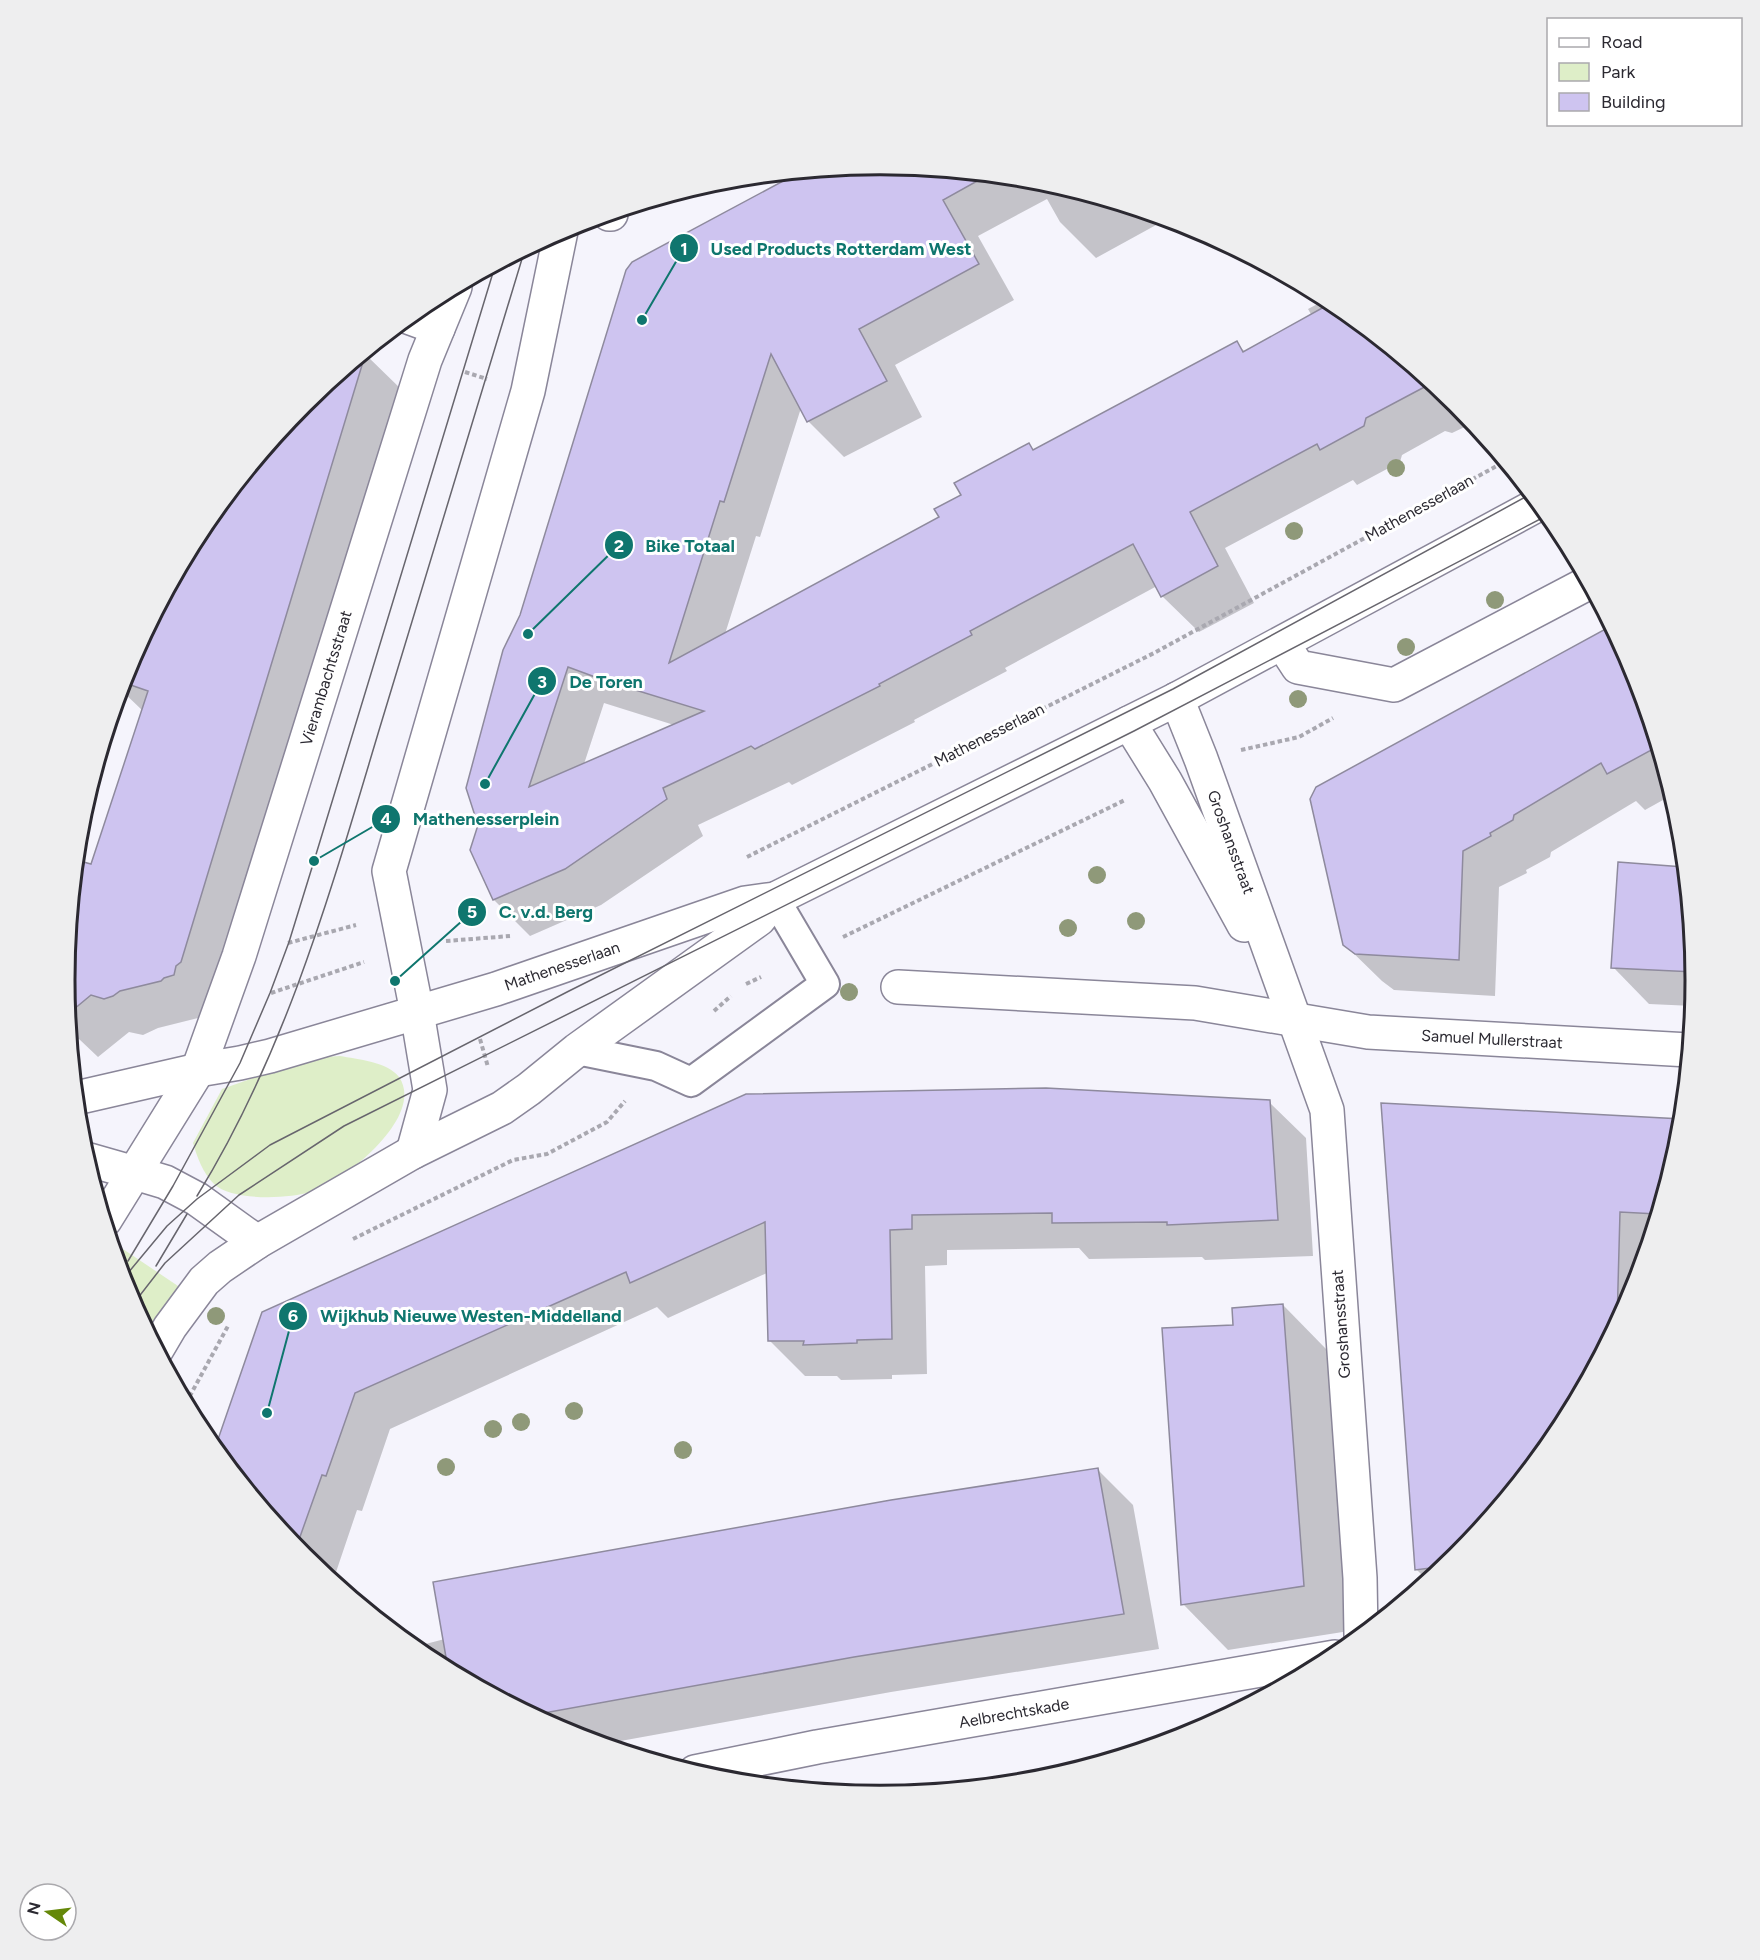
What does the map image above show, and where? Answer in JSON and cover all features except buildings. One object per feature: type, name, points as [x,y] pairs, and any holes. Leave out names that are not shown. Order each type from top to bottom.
[{"type":"street","points":[[413,1152],[429,1090],[417,1012],[389,871],[528,391],[559,242]]},
{"type":"street","name":"Vierambachtsstraat","points":[[110,1213],[198,1070],[239,956],[425,360],[423,322],[433,311]]},
{"type":"street","name":"Mathenesserlaan","points":[[84,1096],[270,1056],[467,997],[746,903],[775,899],[1178,699],[1532,508]]},
{"type":"street","points":[[1282,644],[1298,667],[1394,685],[1582,586]]},
{"type":"street","name":"Groshansstraat","points":[[1178,699],[1296,1019],[1327,1110],[1359,1566],[1361,1625]]},
{"type":"street","name":"Groshansstraat","points":[[1129,723],[1165,781],[1296,1019]]},
{"type":"street","name":"Mathenesserlaan","points":[[161,1342],[204,1281],[220,1267],[257,1242],[413,1152],[502,1108],[577,1050],[759,919],[775,899]]},
{"type":"street","points":[[898,987],[1195,1003],[1296,1019]]},
{"type":"street","name":"Samuel Mullerstraat","points":[[1296,1019],[1368,1032],[1681,1050]]},
{"type":"street","points":[[96,1162],[165,1182],[198,1199],[257,1242]]},
{"type":"street","name":"Aelbrechtskade","points":[[715,1768],[817,1747],[1306,1662]]},
{"type":"lane","points":[[577,1050],[656,1066],[692,1082],[825,984],[775,899]]},
{"type":"path","points":[[425,360],[487,379],[502,386],[528,391]]},
{"type":"path","name":"Mathenesserlaan","points":[[739,861],[1154,653],[1498,465]]},
{"type":"path","points":[[1201,759],[1299,736],[1394,685]]},
{"type":"path","points":[[706,1019],[739,988],[1165,781]]},
{"type":"path","points":[[239,956],[316,934],[399,916]]},
{"type":"path","points":[[502,1108],[449,940],[515,935]]},
{"type":"path","points":[[352,1240],[513,1160],[547,1154],[607,1122],[656,1066]]},
{"type":"path","points":[[191,1394],[229,1323]]},
{"type":"green space","points":[[340,1056],[380,1065],[399,1077],[404,1093],[401,1110],[392,1128],[378,1145],[342,1175],[311,1192],[275,1197],[246,1196],[222,1190],[214,1184],[201,1165],[193,1143],[222,1089],[310,1058]]},
{"type":"green space","points":[[121,1248],[181,1288],[166,1303],[153,1324]]},
{"type":"tram line","points":[[197,1196],[229,1141],[257,1084],[304,968],[343,849],[522,259]]},
{"type":"tram line","points":[[128,1261],[173,1186],[240,1063],[289,942],[492,275]]},
{"type":"tram line","points":[[130,1271],[167,1226],[197,1199],[270,1145],[569,991],[1173,689],[1524,498]]},
{"type":"tram line","points":[[140,1296],[165,1263],[239,1195],[344,1126],[1134,731],[1540,519]]},
{"type":"tram line","points":[[156,1266],[187,1214]]},
{"type":"place","name":"Used Products Rotterdam West","points":[[642,320]]},
{"type":"place","name":"Bike Totaal","points":[[528,634]]},
{"type":"place","name":"De Toren","points":[[485,784]]},
{"type":"place","name":"Mathenesserplein","points":[[314,861]]},
{"type":"place","name":"C. v.d. Berg","points":[[395,981]]},
{"type":"place","name":"Wijkhub Nieuwe Westen-Middelland","points":[[267,1413]]}]
